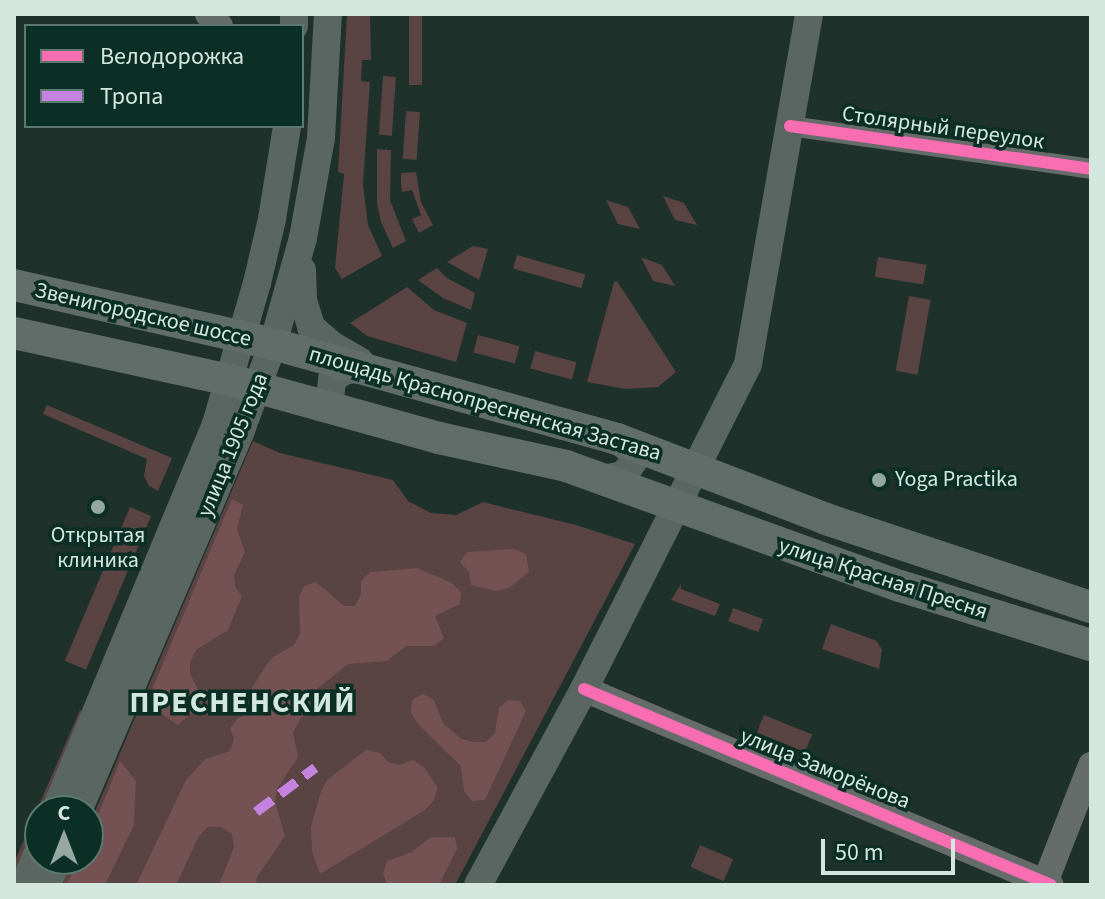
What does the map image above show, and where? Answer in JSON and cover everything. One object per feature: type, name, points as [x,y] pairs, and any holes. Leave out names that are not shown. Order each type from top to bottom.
[{"type":"main road","points":[[478,885],[584,689],[748,364],[809,14]]},
{"type":"main road","name":"улица 1905 года","points":[[84,795],[258,341],[303,238],[325,109],[328,15]]},
{"type":"main road","name":"улица 1905 года","points":[[258,341],[272,219],[287,128]]},
{"type":"main road","points":[[303,238],[303,300],[311,327],[332,345],[374,371]]},
{"type":"main road","name":"Звенигородское шоссе","points":[[14,285],[258,341]]},
{"type":"main road","name":"Звенигородское шоссе","points":[[14,333],[244,384]]},
{"type":"main road","name":"площадь Краснопресненская Застава","points":[[258,341],[617,439],[696,467]]},
{"type":"main road","points":[[342,413],[330,399],[332,379],[346,370],[374,371]]},
{"type":"main road","name":"улица 1905 года","points":[[62,795],[189,495],[244,384]]},
{"type":"main road","name":"площадь Краснопресненская Застава","points":[[244,384],[342,413],[607,478],[677,506]]},
{"type":"main road","points":[[607,478],[624,475],[634,460],[631,451],[617,439]]},
{"type":"main road","name":"улица Красная Пресня","points":[[696,467],[841,524],[1091,607]]},
{"type":"main road","name":"улица Красная Пресня","points":[[677,506],[900,586],[1091,645]]},
{"type":"street","name":"Столярный переулок","points":[[790,126],[1091,169]]},
{"type":"street","name":"улица Заморёнова","points":[[584,689],[1046,884]]},
{"type":"street","points":[[1046,884],[1091,765]]},
{"type":"shaded area","points":[[347,14],[370,14],[371,60],[362,60],[361,81],[370,82],[363,184],[368,225],[382,256],[342,279],[335,268],[344,174],[338,172]]},
{"type":"shaded area","points":[[409,14],[422,14],[422,85],[409,85]]},
{"type":"shaded area","points":[[383,76],[396,77],[392,136],[379,135]]},
{"type":"shaded area","points":[[406,111],[420,112],[417,160],[403,159]]},
{"type":"shaded area","points":[[377,149],[391,150],[390,200],[406,241],[393,248],[377,204]]},
{"type":"shaded area","points":[[416,172],[421,202],[433,225],[419,233],[412,219],[421,215],[412,190],[402,192],[401,183],[401,173]]},
{"type":"shaded area","points":[[663,196],[684,203],[697,225],[675,220]]},
{"type":"shaded area","points":[[606,200],[628,207],[640,229],[618,224]]},
{"type":"shaded area","points":[[473,246],[488,249],[479,280],[447,262]]},
{"type":"shaded area","points":[[517,255],[585,275],[581,288],[513,268]]},
{"type":"shaded area","points":[[641,257],[662,265],[675,286],[653,281]]},
{"type":"shaded area","points":[[878,257],[926,265],[923,284],[875,277]]},
{"type":"shaded area","points":[[437,268],[447,278],[475,293],[471,310],[443,298],[418,280]]},
{"type":"shaded area","points":[[617,281],[676,372],[658,387],[626,389],[587,382],[614,282]]},
{"type":"shaded area","points":[[407,287],[434,310],[467,323],[456,362],[367,336],[350,323]]},
{"type":"shaded area","points":[[909,296],[931,300],[917,375],[896,371]]},
{"type":"shaded area","points":[[478,335],[520,346],[515,364],[473,352]]},
{"type":"shaded area","points":[[535,351],[577,362],[572,380],[530,368]]},
{"type":"shaded area","points":[[47,405],[172,458],[158,491],[149,486],[144,476],[147,459],[43,414]]},
{"type":"shaded area","points":[[253,441],[280,453],[393,480],[408,501],[431,513],[456,515],[483,502],[576,525],[635,544],[455,885],[60,885],[65,875],[104,875],[102,795]]},
{"type":"shaded area","points":[[232,499],[243,505],[237,529],[245,552],[234,575],[235,587],[242,596],[228,630],[196,650],[190,662],[190,674],[201,695],[197,708],[178,725],[160,713],[151,715],[143,711]]},
{"type":"shaded area","points":[[130,507],[151,516],[86,670],[65,661]]},
{"type":"shaded area","points":[[514,549],[526,554],[529,572],[509,588],[496,591],[471,585],[469,572],[460,562],[467,552]]},
{"type":"shaded area","points":[[417,568],[452,583],[461,592],[460,604],[435,616],[444,638],[434,646],[406,646],[387,661],[348,664],[318,688],[293,732],[298,757],[277,789],[275,801],[285,836],[257,877],[256,885],[219,885],[234,847],[232,834],[221,827],[208,827],[199,836],[176,885],[136,885],[186,780],[205,759],[230,751],[234,739],[230,728],[238,718],[250,713],[252,688],[273,657],[294,645],[300,634],[299,597],[304,586],[316,582],[344,606],[355,606],[361,594],[361,581],[370,572]]},
{"type":"shaded area","points":[[681,584],[681,589],[720,604],[715,616],[671,600]]},
{"type":"shaded area","points":[[733,608],[763,619],[758,632],[728,621]]},
{"type":"shaded area","points":[[831,624],[877,641],[882,650],[879,669],[822,649]]},
{"type":"shaded area","points":[[423,694],[434,700],[443,723],[461,739],[474,742],[486,742],[495,733],[499,708],[508,700],[520,701],[526,711],[485,800],[472,801],[464,791],[461,766],[419,725],[411,713],[412,700]]},
{"type":"shaded area","points":[[80,710],[86,713],[50,795],[43,795]]},
{"type":"shaded area","points":[[764,715],[812,734],[805,752],[757,733]]},
{"type":"shaded area","points":[[366,750],[380,753],[388,762],[400,765],[413,760],[424,767],[438,788],[434,800],[425,810],[320,874],[312,851],[311,827],[321,791],[327,780]]},
{"type":"shaded area","points":[[120,761],[136,781],[134,825],[105,885],[66,885],[71,875],[104,875],[104,800]]},
{"type":"shaded area","points":[[431,837],[455,837],[457,849],[439,885],[387,885],[383,873],[387,861],[412,852]]},
{"type":"shaded area","points":[[24,840],[24,852],[14,878],[14,863]]},
{"type":"shaded area","points":[[700,845],[733,859],[724,881],[691,867]]},
{"type":"marked path","points":[[256,812],[315,768]]},
{"type":"cycle path","points":[[790,126],[1091,169]]},
{"type":"cycle path","points":[[584,689],[1051,885]]},
{"type":"place","name":"Yoga Practika","points":[[879,480]]},
{"type":"place","name":"Открытая клиника","points":[[98,507]]},
{"type":"district","name":"ПРЕСНЕНСКИЙ","points":[[243,703]]}]
